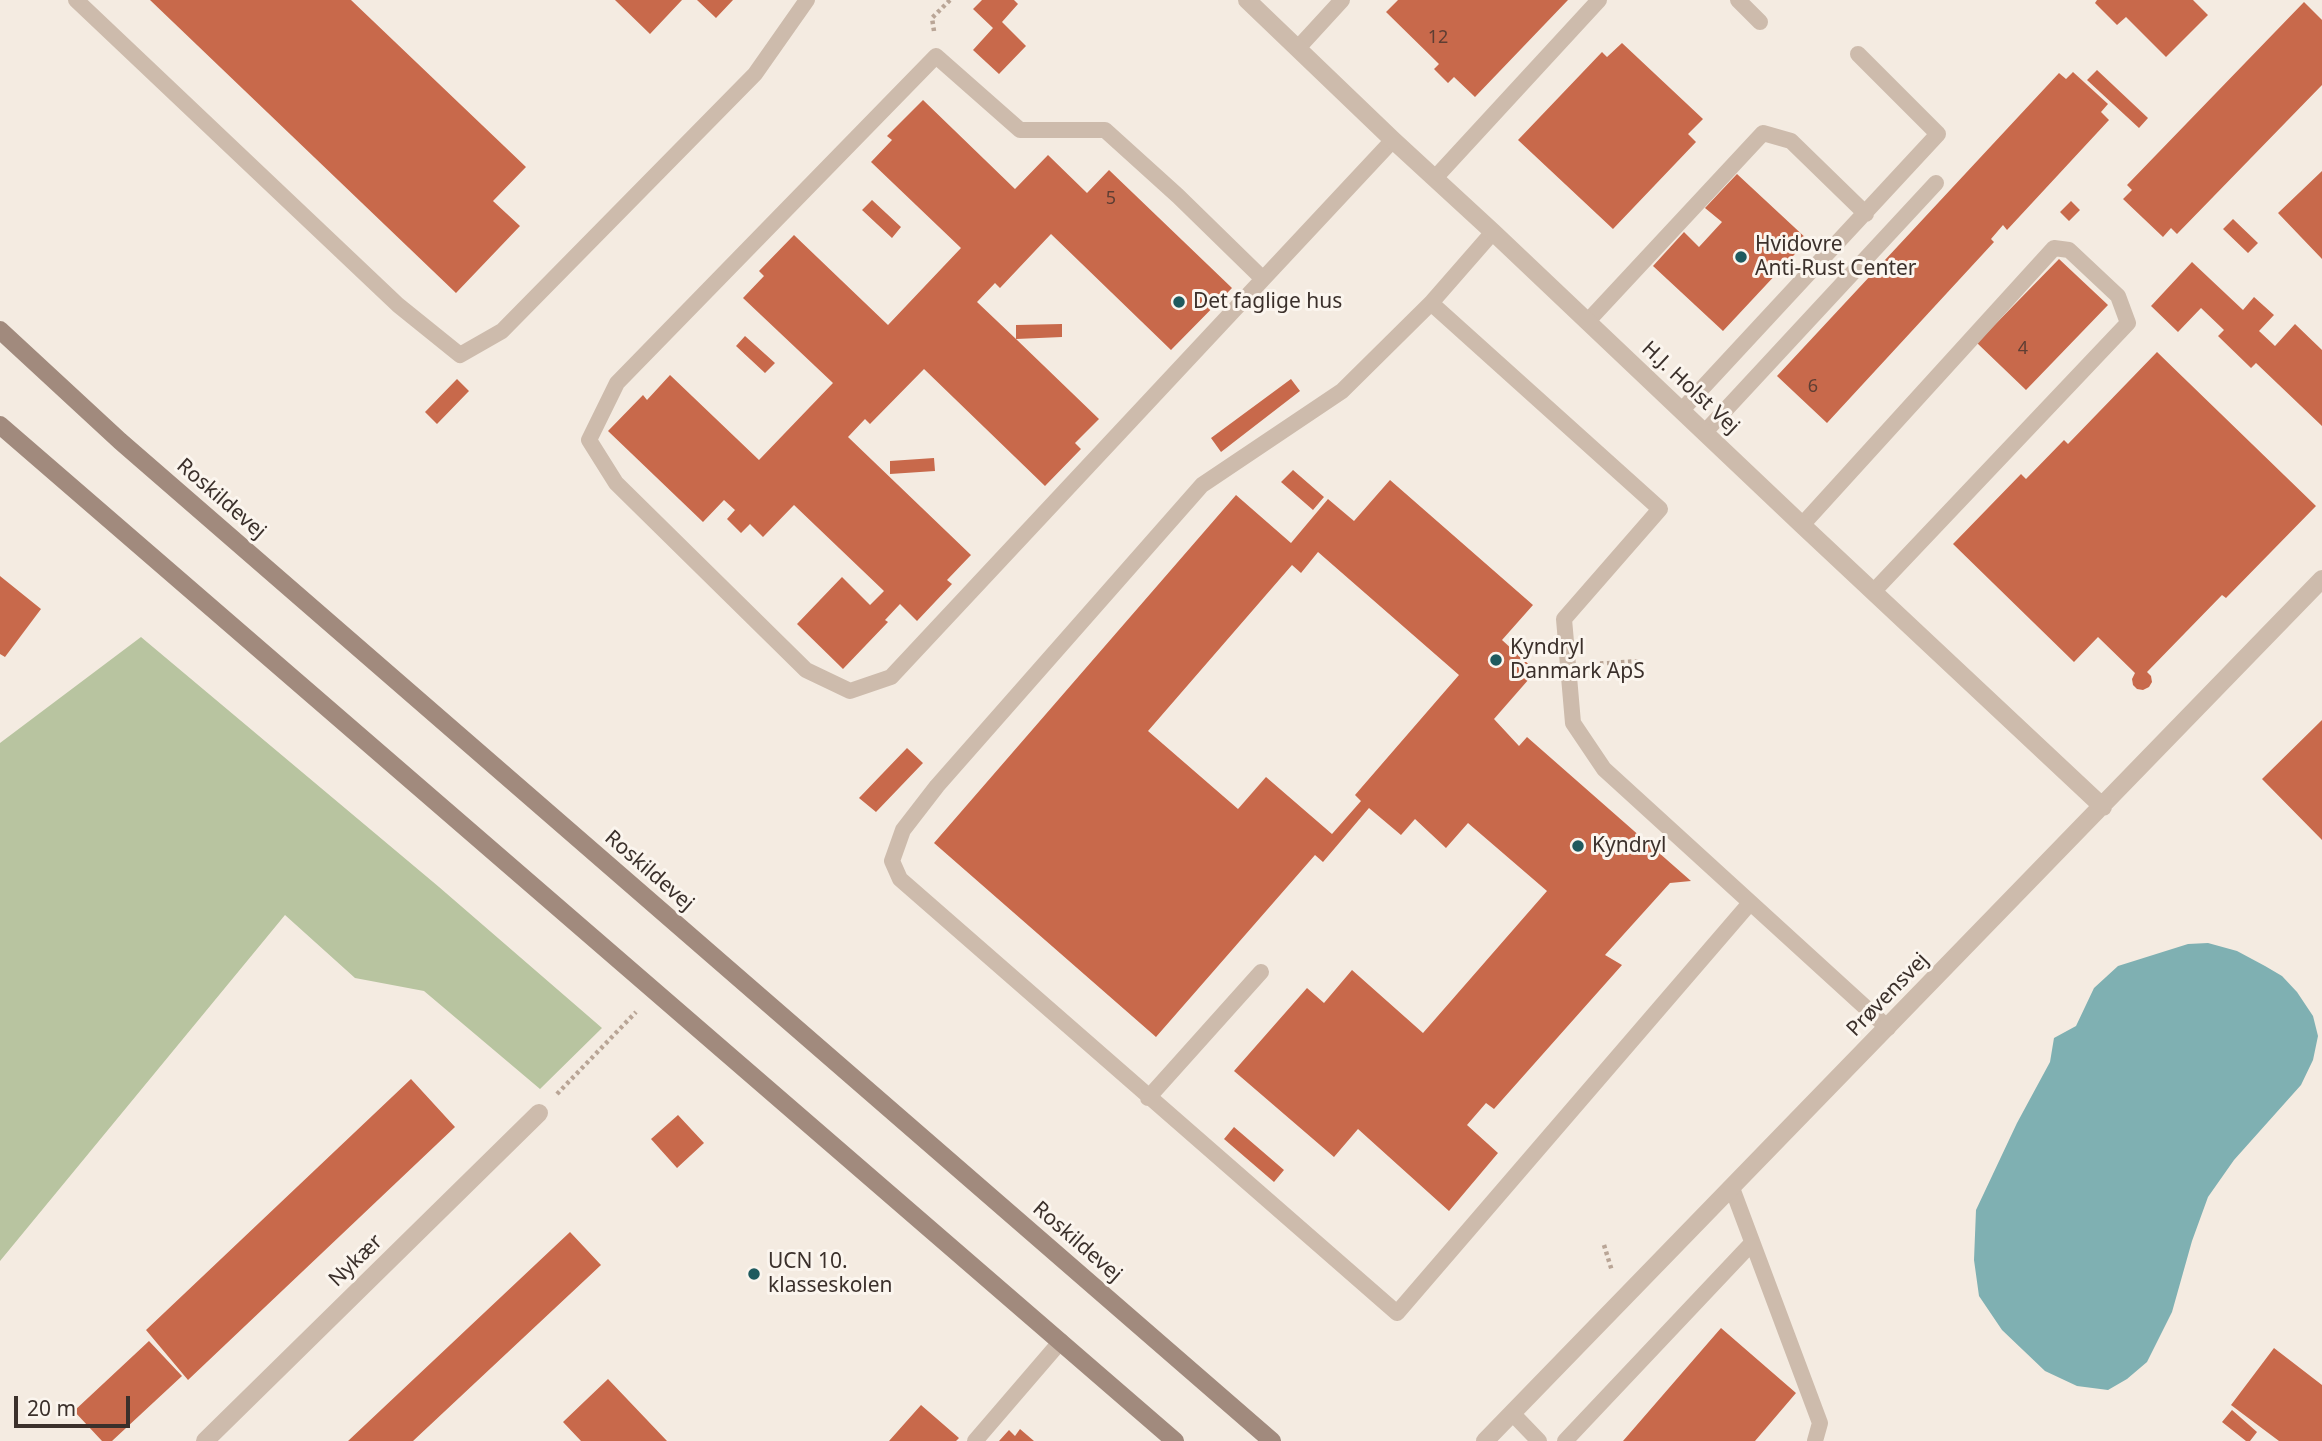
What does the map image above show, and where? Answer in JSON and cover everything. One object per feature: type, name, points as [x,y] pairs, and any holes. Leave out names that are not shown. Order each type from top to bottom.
[{"type":"main road","name":"Roskildevej","points":[[0,330],[130,450],[1272,1441]]},
{"type":"main road","points":[[0,425],[1175,1441]]},
{"type":"street","name":"H.J. Holst Vej","points":[[1247,0],[2103,807]]},
{"type":"street","name":"Prøvensvej","points":[[1485,1441],[2322,579]]},
{"type":"street","name":"Nykær","points":[[205,1441],[539,1113]]},
{"type":"lane","points":[[76,0],[397,305],[460,355],[502,331],[755,74],[807,0]]},
{"type":"lane","points":[[1298,48],[1342,0]]},
{"type":"lane","points":[[1435,178],[1599,0]]},
{"type":"lane","points":[[1738,0],[1760,22]]},
{"type":"lane","points":[[1681,411],[1938,134],[1858,54]]},
{"type":"lane","points":[[1263,279],[1105,130],[1020,130],[936,57],[617,383],[589,440],[616,483],[806,670],[850,691],[891,677],[1393,140]]},
{"type":"lane","points":[[1587,322],[1763,133],[1791,141],[1866,214]]},
{"type":"lane","points":[[1704,433],[1937,183]]},
{"type":"lane","points":[[1493,232],[1431,303],[1342,391],[1202,485],[937,786],[903,830],[892,861],[900,879],[1397,1314],[1750,903]]},
{"type":"lane","points":[[1802,526],[2054,248],[2069,250],[2118,296],[2128,324],[1873,593]]},
{"type":"lane","points":[[1431,303],[1660,509],[1564,619],[1573,723],[1604,769],[1888,1028]]},
{"type":"lane","points":[[1148,1098],[1261,972]]},
{"type":"lane","points":[[1732,1188],[1820,1423],[1815,1441]]},
{"type":"lane","points":[[1565,1441],[1752,1243]]},
{"type":"lane","points":[[975,1441],[1061,1341]]},
{"type":"lane","points":[[1512,1413],[1539,1441]]},
{"type":"path","points":[[1568,666],[1641,661]]},
{"type":"path","points":[[539,1113],[656,991]]},
{"type":"green space","points":[[141,637],[602,1028],[540,1089],[424,991],[355,978],[285,915],[0,1261],[0,743]]},
{"type":"water","points":[[2208,943],[2237,951],[2265,966],[2282,976],[2297,992],[2313,1016],[2318,1036],[2313,1060],[2301,1085],[2234,1160],[2208,1197],[2192,1241],[2172,1312],[2147,1362],[2127,1379],[2108,1390],[2077,1386],[2045,1371],[2002,1330],[1979,1296],[1974,1260],[1976,1210],[2017,1123],[2050,1062],[2054,1038],[2076,1026],[2094,988],[2118,966],[2188,944]]},
{"type":"building","points":[[150,0],[351,0],[526,167],[493,201],[520,226],[456,293]]},
{"type":"building","points":[[615,0],[682,0],[650,34]]},
{"type":"building","points":[[697,0],[733,0],[716,18]]},
{"type":"building","points":[[982,0],[1014,0],[1018,4],[1002,22],[1026,46],[999,74],[973,50],[993,28],[973,9]]},
{"type":"building","points":[[1398,0],[1568,0],[1475,97],[1454,77],[1448,83],[1434,69],[1439,64],[1386,12]]},
{"type":"building","points":[[2097,0],[2193,0],[2208,15],[2166,57],[2126,17],[2117,25],[2095,3]]},
{"type":"building","points":[[2304,2],[2322,20],[2322,85],[2177,234],[2171,228],[2163,237],[2123,199],[2132,190],[2127,185]]},
{"type":"building","points":[[1622,43],[1703,119],[1688,134],[1696,142],[1613,229],[1518,140],[1602,52],[1607,57]]},
{"type":"building","points":[[2097,70],[2148,118],[2139,128],[2087,80]]},
{"type":"building","points":[[2073,72],[2108,104],[2101,112],[2109,120],[2007,230],[2003,225],[1991,239],[1994,242],[1827,423],[1777,376],[2059,73],[2066,79]]},
{"type":"building","points":[[923,100],[1015,189],[1048,155],[1087,193],[1109,170],[1232,288],[1171,350],[1051,234],[1000,288],[995,283],[977,302],[1099,419],[1075,443],[1081,449],[1045,486],[924,369],[870,424],[865,419],[848,437],[971,555],[947,580],[952,584],[917,621],[900,604],[885,620],[888,622],[843,669],[797,624],[842,577],[870,605],[884,591],[794,505],[763,537],[750,524],[741,533],[727,519],[735,510],[724,500],[703,522],[608,431],[643,395],[647,400],[670,375],[759,460],[833,383],[743,298],[764,276],[759,271],[794,235],[888,325],[961,248],[871,162],[892,140],[887,136]]},
{"type":"building","points":[[2322,171],[2322,259],[2278,213]]},
{"type":"building","points":[[1737,174],[1808,240],[1723,331],[1653,266],[1684,232],[1699,247],[1722,222],[1705,208]]},
{"type":"building","points":[[872,200],[901,227],[892,238],[862,210]]},
{"type":"building","points":[[2071,201],[2080,210],[2069,221],[2060,212]]},
{"type":"building","points":[[2233,219],[2258,243],[2248,253],[2223,229]]},
{"type":"building","points":[[2059,259],[2108,305],[2026,390],[1977,343]]},
{"type":"building","points":[[2192,262],[2243,310],[2254,297],[2274,315],[2259,331],[2275,346],[2295,324],[2322,350],[2322,426],[2256,363],[2251,368],[2218,336],[2224,330],[2201,308],[2178,332],[2151,306]]},
{"type":"building","points":[[1062,324],[1062,337],[1016,339],[1016,325]]},
{"type":"building","points":[[745,336],[775,363],[765,373],[736,346]]},
{"type":"building","points":[[2157,352],[2316,506],[2226,598],[2222,595],[2147,672],[2152,682],[2143,690],[2133,685],[2135,673],[2098,637],[2074,662],[1953,544],[2021,474],[2026,479],[2064,440],[2068,444]]},
{"type":"building","points":[[457,379],[469,391],[437,424],[425,412]]},
{"type":"building","points":[[1291,379],[1300,391],[1221,452],[1211,438]]},
{"type":"building","points":[[934,458],[935,471],[890,474],[890,461]]},
{"type":"building","points":[[1293,470],[1324,497],[1313,510],[1281,482]]},
{"type":"building","points":[[1390,480],[1533,605],[1502,640],[1536,671],[1494,719],[1519,746],[1527,737],[1691,881],[1670,883],[1605,955],[1622,965],[1494,1109],[1486,1103],[1467,1125],[1498,1153],[1449,1211],[1358,1129],[1334,1157],[1234,1071],[1307,988],[1324,1003],[1352,970],[1423,1033],[1547,891],[1468,823],[1446,848],[1415,819],[1401,835],[1369,808],[1323,862],[1315,855],[1156,1037],[934,843],[1236,495],[1291,543],[1328,499],[1354,521]],"holes":[[[1318,552],[1459,675],[1355,795],[1361,801],[1332,834],[1266,777],[1238,809],[1148,731],[1292,565],[1301,573]]]},
{"type":"building","points":[[0,576],[41,609],[5,657],[0,654]]},
{"type":"building","points":[[2322,720],[2322,840],[2262,779]]},
{"type":"building","points":[[907,748],[923,763],[876,812],[859,798]]},
{"type":"building","points":[[411,1079],[455,1127],[188,1380],[146,1330]]},
{"type":"building","points":[[678,1115],[704,1143],[677,1168],[651,1139]]},
{"type":"building","points":[[1234,1127],[1284,1170],[1274,1182],[1224,1139]]},
{"type":"building","points":[[570,1232],[601,1265],[413,1441],[348,1441]]},
{"type":"building","points":[[1721,1328],[1796,1393],[1755,1441],[1623,1441]]},
{"type":"building","points":[[149,1341],[182,1376],[112,1441],[102,1441],[74,1411]]},
{"type":"building","points":[[2274,1348],[2322,1385],[2322,1441],[2279,1441],[2231,1405]]},
{"type":"building","points":[[608,1379],[667,1441],[581,1441],[563,1422]]},
{"type":"building","points":[[921,1405],[959,1438],[956,1441],[889,1441]]},
{"type":"building","points":[[2232,1410],[2257,1432],[2250,1441],[2246,1441],[2222,1422]]},
{"type":"building","points":[[1020,1429],[1034,1441],[999,1441],[1009,1430],[1015,1436]]},
{"type":"place","name":"Hvidovre Anti-Rust Center","points":[[1741,257]]},
{"type":"place","name":"Det faglige hus","points":[[1179,302]]},
{"type":"place","name":"Kyndryl Danmark ApS","points":[[1496,660]]},
{"type":"place","name":"Kyndryl","points":[[1578,846]]},
{"type":"place","name":"UCN 10. klasseskolen","points":[[754,1274]]}]
